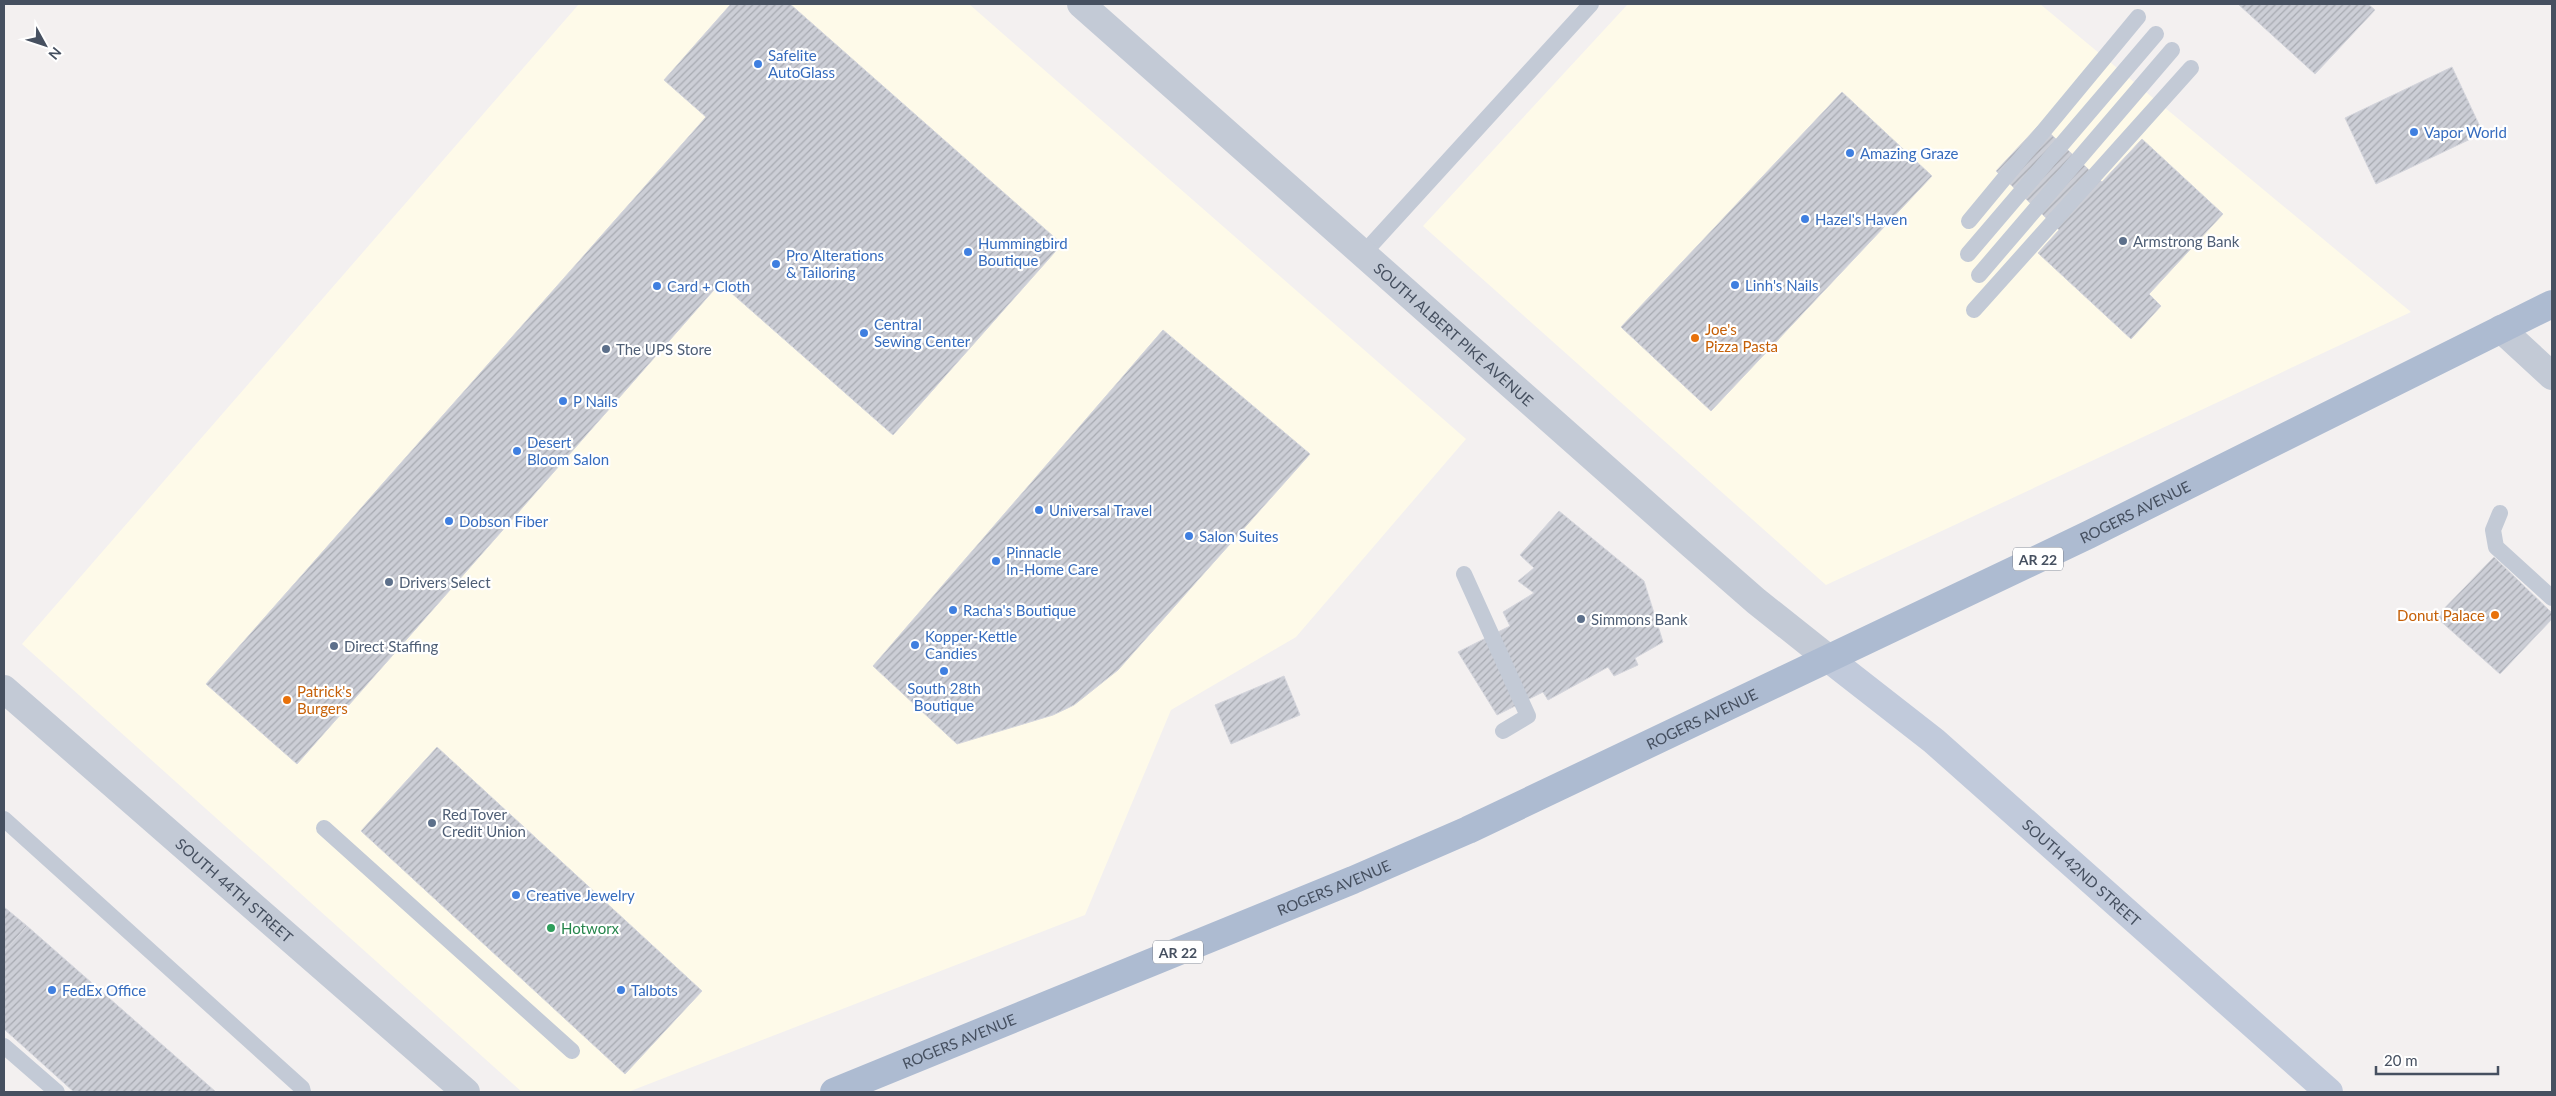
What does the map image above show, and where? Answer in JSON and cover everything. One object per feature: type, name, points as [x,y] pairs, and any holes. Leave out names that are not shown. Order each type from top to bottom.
[{"type":"main road","name":"ROGERS AVENUE","points":[[834,1092],[1353,880],[1468,830],[2080,539],[2552,304]]},
{"type":"street","name":"SOUTH ALBERT PIKE AVENUE","points":[[1081,4],[1756,601],[1829,659]]},
{"type":"street","points":[[2501,329],[2552,376]]},
{"type":"street","name":"SOUTH 42ND STREET","points":[[1829,659],[1934,741],[2329,1092]]},
{"type":"street","name":"SOUTH 44TH STREET","points":[[4,689],[466,1092]]},
{"type":"lane","points":[[1362,254],[1591,4]]},
{"type":"lane","points":[[1969,221],[2138,17]]},
{"type":"lane","points":[[1968,254],[2156,34]]},
{"type":"lane","points":[[1979,275],[2172,50]]},
{"type":"lane","points":[[1974,310],[2191,68]]},
{"type":"lane","points":[[2500,513],[2493,530],[2496,547],[2552,598]]},
{"type":"lane","points":[[1464,574],[1528,716],[1503,731]]},
{"type":"lane","points":[[4,819],[302,1088],[303,1092]]},
{"type":"lane","points":[[324,828],[572,1051]]},
{"type":"lane","points":[[4,1046],[57,1092]]},
{"type":"shaded area","points":[[579,4],[969,4],[1466,439],[1296,637],[1171,710],[1085,915],[628,1092],[522,1092],[22,644]]},
{"type":"shaded area","points":[[1628,4],[2040,4],[2411,312],[1826,585],[1423,226]]},
{"type":"building","points":[[731,4],[790,4],[1062,244],[893,435],[720,283],[297,764],[206,684],[706,117],[664,80]]},
{"type":"building","points":[[2238,4],[2368,4],[2375,10],[2315,74]]},
{"type":"building","points":[[2452,67],[2483,133],[2376,184],[2345,118]]},
{"type":"building","points":[[1842,92],[1932,176],[1711,411],[1621,327]]},
{"type":"building","name":"Armstrong Bank","points":[[2040,124],[2102,182],[2142,139],[2223,214],[2149,294],[2161,306],[2131,339],[2038,253],[2059,230],[1996,171]]},
{"type":"building","points":[[1163,330],[1310,454],[1118,670],[1074,705],[1053,715],[957,744],[873,666]]},
{"type":"building","name":"Simmons Bank","points":[[1559,511],[1644,581],[1663,642],[1635,658],[1638,665],[1614,676],[1608,667],[1548,700],[1543,692],[1497,715],[1458,652],[1510,626],[1503,612],[1534,593],[1518,581],[1534,568],[1520,555]]},
{"type":"building","name":"Donut Palace","points":[[2494,557],[2552,613],[2552,619],[2500,674],[2436,617]]},
{"type":"building","points":[[1284,676],[1300,715],[1231,744],[1215,705]]},
{"type":"building","points":[[437,747],[702,991],[625,1074],[361,831]]},
{"type":"building","points":[[4,907],[27,926],[4,952]]},
{"type":"building","name":"FedEx Office","points":[[27,926],[216,1092],[74,1092],[4,1029],[4,952]]},
{"type":"place","name":"Safelite AutoGlass","points":[[758,64]]},
{"type":"place","name":"Vapor World","points":[[2414,132]]},
{"type":"place","name":"Amazing Graze","points":[[1850,153]]},
{"type":"place","name":"Hazel's Haven","points":[[1805,219]]},
{"type":"place","name":"Armstrong Bank","points":[[2123,241]]},
{"type":"place","name":"Hummingbird Boutique","points":[[968,252]]},
{"type":"place","name":"Pro Alterations & Tailoring","points":[[776,264]]},
{"type":"place","name":"Linh's Nails","points":[[1735,285]]},
{"type":"place","name":"Card + Cloth","points":[[657,286]]},
{"type":"place","name":"Central Sewing Center","points":[[864,333]]},
{"type":"place","name":"Joe's Pizza Pasta","points":[[1695,338]]},
{"type":"place","name":"The UPS Store","points":[[606,349]]},
{"type":"place","name":"P Nails","points":[[563,401]]},
{"type":"place","name":"Desert Bloom Salon","points":[[517,451]]},
{"type":"place","name":"Universal Travel","points":[[1039,510]]},
{"type":"place","name":"Dobson Fiber","points":[[449,521]]},
{"type":"place","name":"Salon Suites","points":[[1189,536]]},
{"type":"place","name":"Pinnacle In-Home Care","points":[[996,561]]},
{"type":"place","name":"Drivers Select","points":[[389,582]]},
{"type":"place","name":"Racha's Boutique","points":[[953,610]]},
{"type":"place","name":"Donut Palace","points":[[2495,615]]},
{"type":"place","name":"Simmons Bank","points":[[1581,619]]},
{"type":"place","name":"Kopper-Kettle Candies","points":[[915,645]]},
{"type":"place","name":"Direct Staffing","points":[[334,646]]},
{"type":"place","name":"South 28th Boutique","points":[[944,671]]},
{"type":"place","name":"Patrick's Burgers","points":[[287,700]]},
{"type":"place","name":"Red Tover Credit Union","points":[[432,823]]},
{"type":"place","name":"Creative Jewelry","points":[[516,895]]},
{"type":"place","name":"Hotworx","points":[[551,928]]},
{"type":"place","name":"FedEx Office","points":[[52,990]]},
{"type":"place","name":"Talbots","points":[[621,990]]}]
